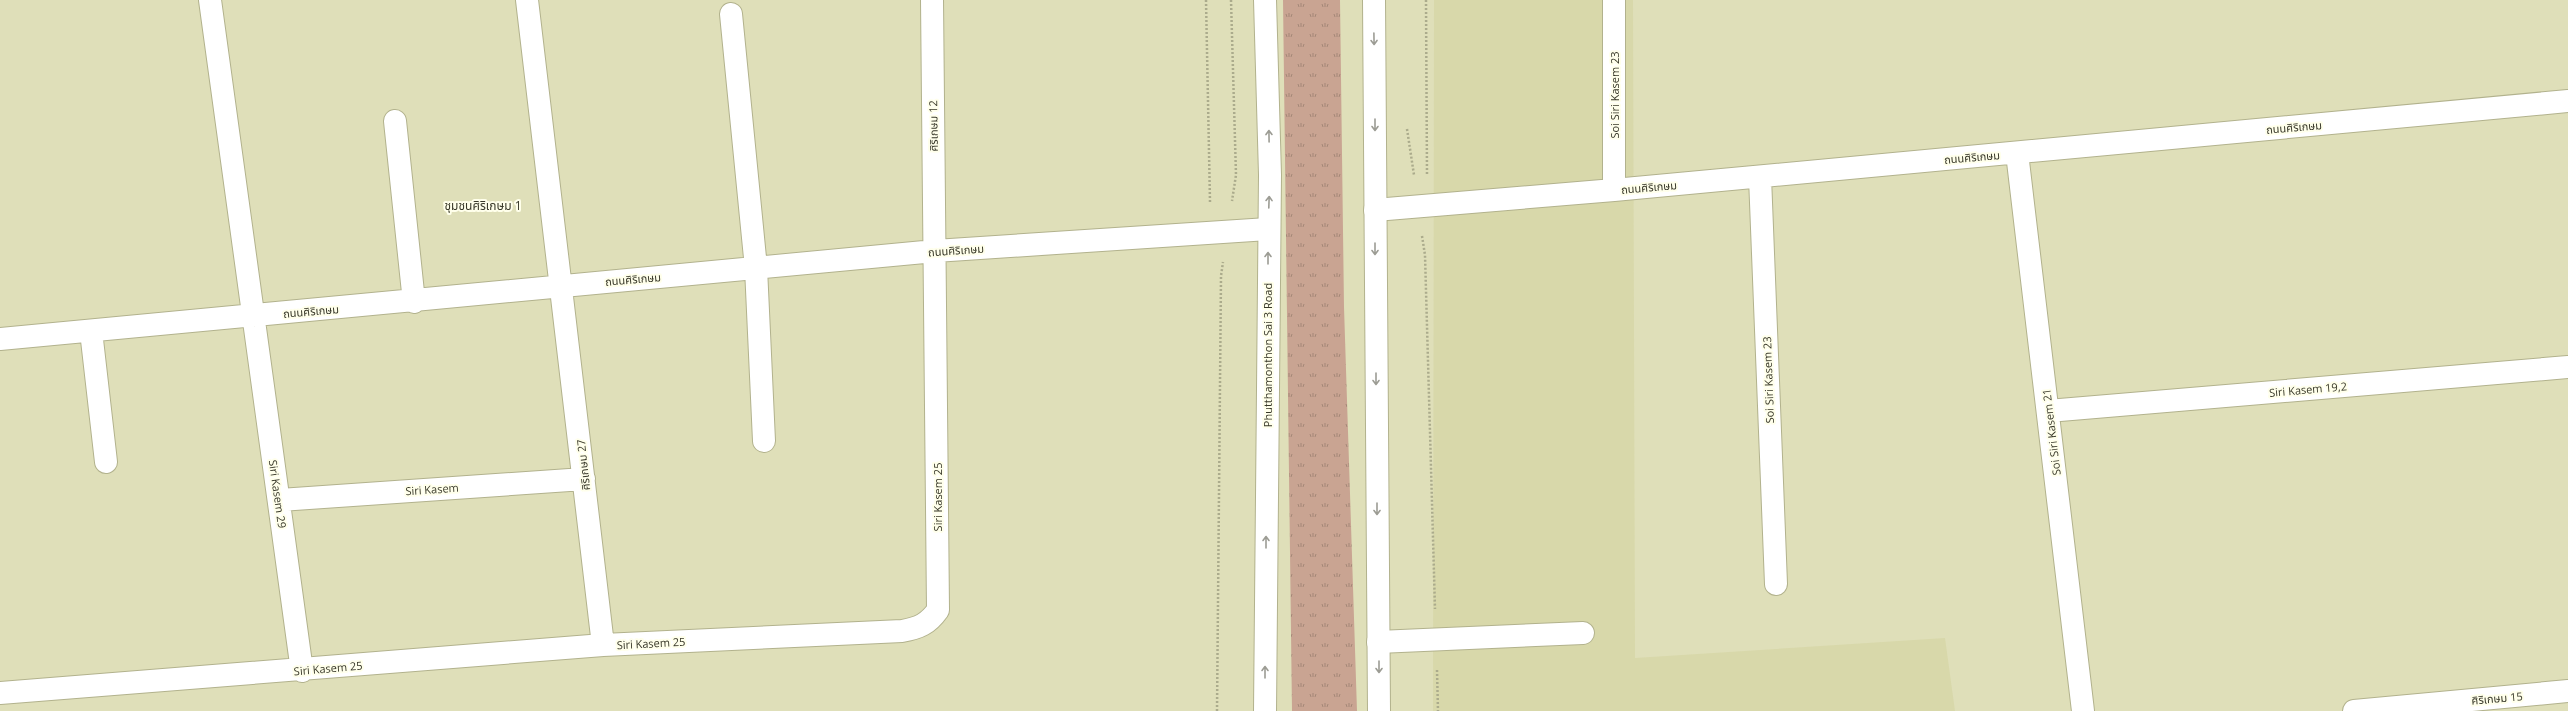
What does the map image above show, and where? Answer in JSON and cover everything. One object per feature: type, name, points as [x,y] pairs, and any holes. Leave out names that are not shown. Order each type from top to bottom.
[{"type":"street","name":"Siri Kasem 29","points":[[210,0],[253,317],[280,500],[302,670]]},
{"type":"street","name":"ศิริเกษม 27","points":[[527,0],[562,286],[602,645]]},
{"type":"street","name":"ศิริเกษม 12","points":[[932,0],[935,251]]},
{"type":"street","name":"Phutthamonthon Sai 3 Road","points":[[1265,0],[1270,175],[1268,229],[1265,711]]},
{"type":"street","points":[[1374,0],[1379,711]]},
{"type":"street","name":"Soi Siri Kasem 23","points":[[1614,0],[1614,190]]},
{"type":"street","points":[[731,14],[756,268],[764,441]]},
{"type":"street","name":"ถนนศิริเกษม","points":[[1375,210],[1760,177],[2568,101]]},
{"type":"street","points":[[395,121],[414,302]]},
{"type":"street","name":"Soi Siri Kasem 21","points":[[2017,153],[2083,711]]},
{"type":"street","name":"Soi Siri Kasem 23","points":[[1760,177],[1776,584]]},
{"type":"street","name":"ถนนศิริเกษม","points":[[0,339],[414,302],[562,286],[935,251],[1268,229]]},
{"type":"street","name":"Siri Kasem 25","points":[[0,693],[602,645],[902,631],[920,627],[930,621],[938,610],[935,251]]},
{"type":"street","points":[[91,331],[106,462]]},
{"type":"street","name":"Siri Kasem 19,2","points":[[2048,411],[2568,367]]},
{"type":"street","name":"Siri Kasem","points":[[280,500],[584,479]]},
{"type":"street","points":[[1378,642],[1583,633]]},
{"type":"street","name":"ศิริเกษม 15","points":[[2354,711],[2568,691]]},
{"type":"path","points":[[1206,0],[1211,233]]},
{"type":"path","points":[[1231,0],[1236,175]]},
{"type":"path","points":[[1426,0],[1423,207],[1438,711]]},
{"type":"path","points":[[1407,124],[1423,207]]},
{"type":"path","points":[[1217,711],[1221,298]]},
{"type":"shaded area","points":[[1434,0],[1633,0],[1635,658],[1945,638],[1955,711],[1433,711]]},
{"type":"green space","points":[[1283,0],[1340,0],[1344,307],[1357,711],[1292,711]]},
{"type":"district","name":"ชุมชนศิริเกษม 1","points":[[483,205]]}]
